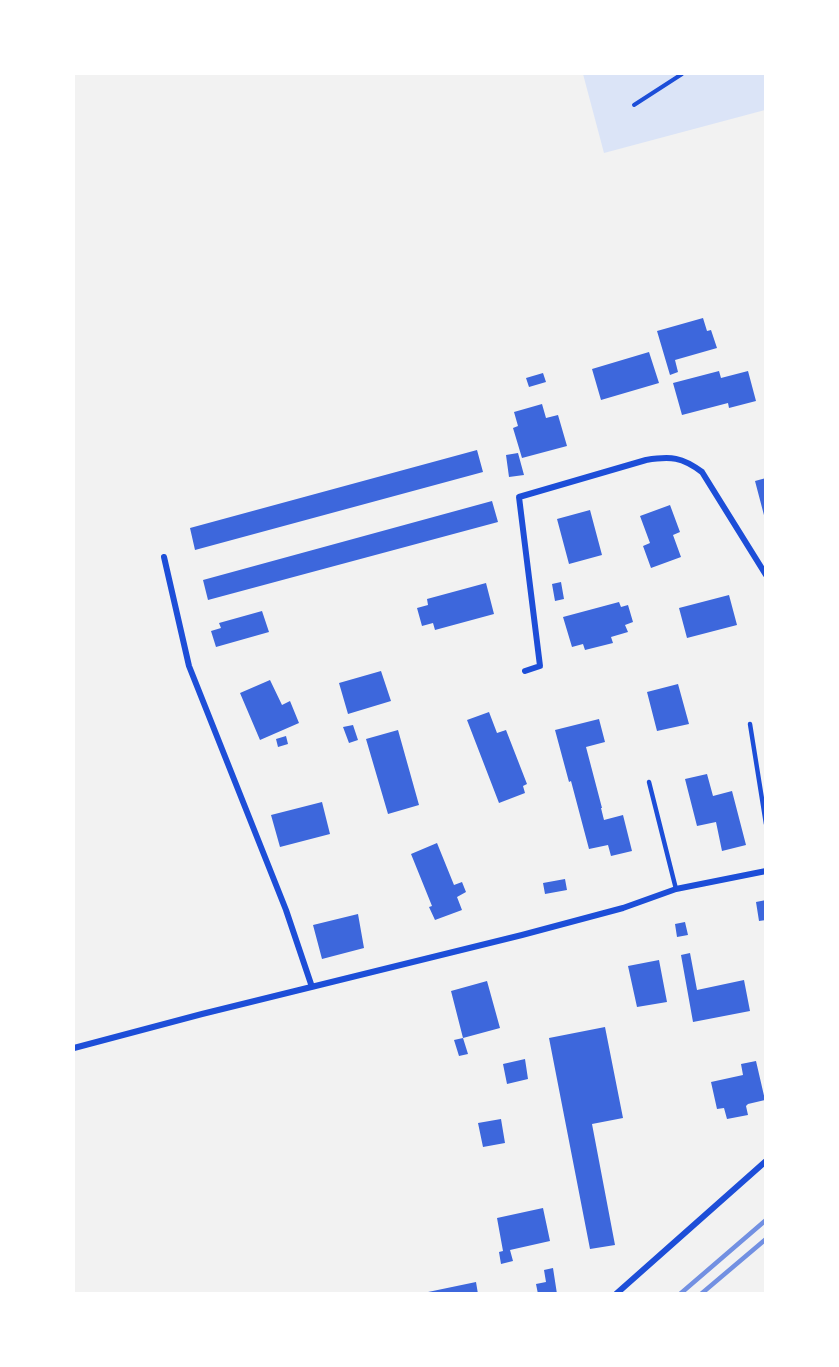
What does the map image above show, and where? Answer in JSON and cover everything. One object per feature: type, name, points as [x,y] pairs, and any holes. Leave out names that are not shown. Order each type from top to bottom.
[{"type":"street","points":[[525,671],[540,666],[519,497],[646,460],[665,457],[686,461],[702,472],[765,575]]},
{"type":"street","points":[[164,557],[189,666],[286,910],[312,987]]},
{"type":"street","points":[[74,1048],[533,932],[623,908],[676,889],[765,871]]},
{"type":"street","points":[[616,1293],[765,1161]]},
{"type":"lane","points":[[750,724],[765,824]]},
{"type":"lane","points":[[649,782],[676,889]]},
{"type":"path","points":[[634,105],[682,74]]},
{"type":"shaded area","points":[[583,74],[765,74],[765,110],[604,153]]},
{"type":"building","points":[[703,318],[707,331],[711,330],[717,348],[675,360],[678,372],[670,375],[657,331]]},
{"type":"building","points":[[649,352],[659,383],[601,400],[592,369]]},
{"type":"building","points":[[719,371],[721,378],[748,371],[756,401],[729,408],[728,403],[682,415],[673,383]]},
{"type":"building","points":[[543,373],[546,382],[529,387],[526,378]]},
{"type":"building","points":[[542,404],[546,418],[558,415],[567,446],[522,458],[513,428],[518,426],[514,412]]},
{"type":"building","points":[[477,450],[483,472],[195,550],[190,528]]},
{"type":"building","points":[[518,453],[524,475],[509,477],[506,455]]},
{"type":"building","points":[[766,478],[766,519],[765,519],[755,481]]},
{"type":"building","points":[[492,501],[498,522],[208,600],[203,580]]},
{"type":"building","points":[[670,505],[680,532],[673,535],[681,557],[651,568],[643,546],[650,543],[640,516]]},
{"type":"building","points":[[590,510],[602,555],[569,564],[557,519]]},
{"type":"building","points":[[561,582],[564,599],[555,601],[552,584]]},
{"type":"building","points":[[486,583],[494,614],[435,630],[433,623],[422,626],[417,608],[428,605],[427,599]]},
{"type":"building","points":[[729,595],[737,625],[687,638],[679,608]]},
{"type":"building","points":[[619,602],[621,607],[628,605],[633,622],[625,625],[628,632],[611,637],[613,643],[585,650],[583,644],[572,647],[563,617]]},
{"type":"building","points":[[262,611],[269,632],[216,647],[211,631],[221,628],[219,623]]},
{"type":"building","points":[[381,671],[391,701],[348,714],[339,683]]},
{"type":"building","points":[[270,680],[282,705],[290,701],[299,723],[260,740],[240,693]]},
{"type":"building","points":[[678,684],[689,724],[657,731],[647,692]]},
{"type":"building","points":[[489,712],[497,733],[506,730],[527,784],[523,786],[525,793],[499,803],[467,720]]},
{"type":"building","points":[[599,719],[605,742],[586,747],[604,820],[623,815],[632,851],[611,856],[608,845],[589,849],[555,730]]},
{"type":"building","points":[[353,725],[358,740],[349,743],[343,727]]},
{"type":"building","points":[[398,730],[419,805],[388,814],[366,739]]},
{"type":"building","points":[[286,736],[288,744],[278,747],[276,739]]},
{"type":"building","points":[[707,774],[713,796],[732,791],[746,845],[722,851],[716,822],[697,826],[685,779]]},
{"type":"building","points":[[322,802],[330,834],[280,847],[271,815]]},
{"type":"building","points":[[437,843],[454,885],[462,882],[466,892],[457,897],[462,910],[435,920],[429,907],[432,906],[411,854]]},
{"type":"building","points":[[565,879],[567,890],[545,894],[543,883]]},
{"type":"building","points":[[766,900],[766,920],[759,921],[756,902]]},
{"type":"building","points":[[358,914],[364,948],[322,959],[313,925]]},
{"type":"building","points":[[685,922],[688,935],[677,937],[675,924]]},
{"type":"building","points":[[690,953],[697,990],[744,980],[750,1011],[693,1022],[681,955]]},
{"type":"building","points":[[659,960],[667,1002],[637,1007],[628,966]]},
{"type":"building","points":[[487,981],[500,1028],[463,1038],[451,991]]},
{"type":"building","points":[[605,1027],[623,1118],[592,1124],[615,1245],[590,1249],[549,1038]]},
{"type":"building","points":[[463,1038],[468,1054],[459,1056],[454,1040]]},
{"type":"building","points":[[525,1059],[528,1079],[507,1084],[503,1064]]},
{"type":"building","points":[[756,1061],[765,1100],[748,1104],[746,1106],[748,1115],[727,1119],[724,1108],[717,1109],[711,1082],[743,1075],[741,1064]]},
{"type":"building","points":[[501,1119],[505,1143],[483,1147],[478,1123]]},
{"type":"building","points":[[543,1208],[550,1241],[510,1250],[513,1261],[501,1264],[499,1252],[503,1251],[497,1218]]},
{"type":"building","points":[[553,1268],[557,1294],[538,1294],[536,1284],[546,1282],[544,1270]]},
{"type":"building","points":[[476,1282],[478,1294],[428,1294],[428,1292]]},
{"type":"railway","points":[[680,1294],[766,1220]]},
{"type":"railway","points":[[701,1294],[766,1239]]}]
